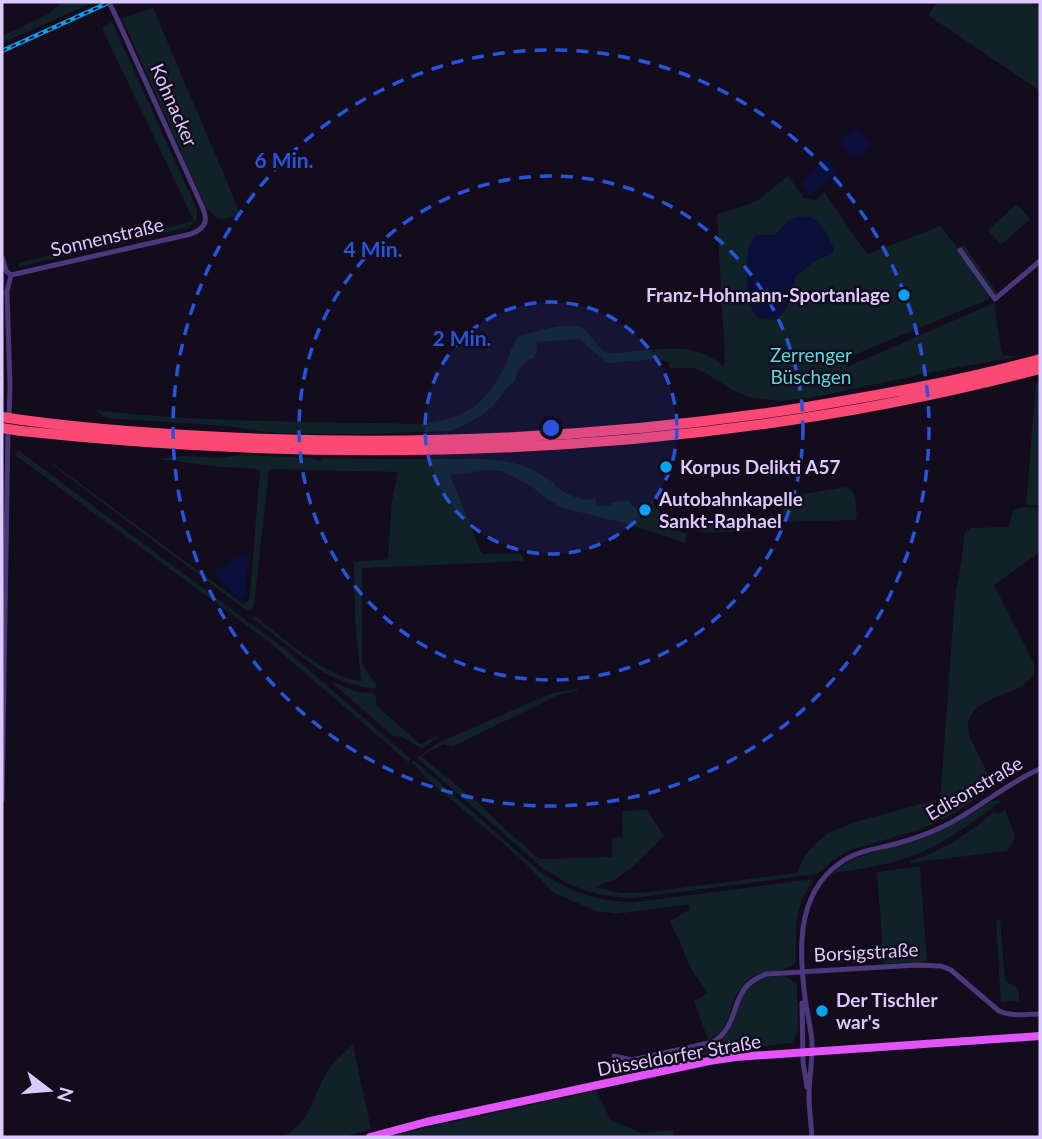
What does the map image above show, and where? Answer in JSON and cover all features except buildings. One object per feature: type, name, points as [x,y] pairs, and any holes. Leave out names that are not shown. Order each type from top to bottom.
[{"type":"highway","points":[[2,416],[62,425],[175,435],[301,441],[396,442],[542,437],[789,410],[954,380],[1040,359]]},
{"type":"highway","points":[[2,428],[173,445],[321,451],[436,451],[543,446],[700,432],[824,414],[924,396],[1040,369]]},
{"type":"main road","name":"Düsseldorfer Straße","points":[[370,1137],[426,1122],[709,1061],[807,1051],[1040,1036]]},
{"type":"street","name":"Kohnacker","points":[[109,2],[205,212],[205,222]]},
{"type":"street","name":"Sonnenstraße","points":[[11,275],[191,234],[200,230],[205,222]]},
{"type":"street","points":[[960,250],[995,299],[1040,261]]},
{"type":"street","points":[[2,257],[6,271],[11,275],[7,290],[10,404],[2,800]]},
{"type":"street","name":"Edisonstraße","points":[[812,1137],[803,1062],[807,1051],[803,926],[805,912],[816,888],[834,868],[859,853],[901,843],[941,828],[967,814],[1011,783],[1040,769]]},
{"type":"street","name":"Borsigstraße","points":[[614,1056],[632,1060],[713,1042],[729,1026],[740,993],[749,982],[767,974],[917,965],[941,966],[951,970],[999,1011],[1009,1014],[1040,1013]]},
{"type":"green space","points":[[69,2],[94,2],[2,43],[2,36]]},
{"type":"green space","points":[[938,2],[1025,2],[1040,7],[1040,91],[928,15]]},
{"type":"green space","points":[[153,8],[241,215],[217,218],[206,208],[122,18]]},
{"type":"green space","points":[[112,22],[197,210],[197,219],[189,227],[19,267],[18,263],[194,221],[102,28]]},
{"type":"green space","name":"Zerrenger Büschgen","points":[[788,176],[804,198],[815,200],[824,192],[867,254],[941,226],[958,249],[964,245],[998,294],[844,359],[847,367],[994,303],[1002,355],[1018,357],[810,398],[778,401],[748,397],[704,372],[693,368],[670,368],[669,362],[654,359],[606,362],[579,339],[536,342],[537,352],[533,359],[529,359],[518,370],[515,381],[494,405],[461,427],[449,431],[276,433],[226,426],[106,418],[95,410],[215,419],[417,424],[433,422],[459,415],[489,392],[498,380],[519,336],[568,326],[582,328],[607,353],[682,349],[696,351],[723,366],[725,362],[717,214],[757,201]],"holes":[[[788,221],[832,254],[813,262],[798,274],[783,314],[760,319],[754,311],[750,291],[756,235],[775,235]]]},
{"type":"green space","points":[[1017,204],[1030,219],[1001,245],[988,230]]},
{"type":"green space","points":[[1036,383],[1040,383],[1040,505],[1026,505]]},
{"type":"green space","points":[[18,450],[285,649],[411,759],[408,762],[269,642],[15,455]]},
{"type":"green space","points":[[239,455],[312,458],[320,461],[322,458],[473,459],[514,463],[541,474],[574,497],[596,499],[597,506],[611,506],[611,502],[628,501],[643,514],[647,514],[652,501],[671,525],[687,534],[685,543],[624,523],[563,508],[531,486],[502,471],[450,475],[482,554],[521,554],[525,561],[362,568],[362,664],[376,685],[375,689],[368,688],[318,669],[252,618],[255,616],[320,665],[334,673],[361,681],[355,618],[354,562],[388,559],[392,501],[398,472],[269,469],[254,604],[252,610],[247,611],[51,464],[243,604],[248,601],[250,595],[260,469],[157,459],[183,456],[222,458]]},
{"type":"green space","points":[[847,487],[854,493],[857,514],[855,520],[776,522],[777,513],[783,511],[785,505],[784,497]]},
{"type":"green space","points":[[1023,507],[1040,508],[1040,552],[994,585],[1034,664],[1034,674],[1016,689],[973,712],[969,722],[969,735],[993,786],[942,820],[939,815],[955,597],[964,533],[971,528],[1009,527],[1013,510]]},
{"type":"green space","points":[[749,517],[750,523],[760,522],[761,530],[706,532],[685,528],[676,523],[693,524]]},
{"type":"green space","points":[[330,681],[354,691],[375,694],[377,706],[420,744],[442,734],[422,749],[402,737],[393,736]]},
{"type":"green space","points":[[578,691],[560,694],[452,747],[443,744],[421,756],[482,806],[539,859],[612,857],[612,838],[623,837],[622,811],[647,810],[664,836],[616,879],[594,887],[621,893],[640,893],[797,873],[804,857],[828,833],[855,822],[936,800],[934,824],[850,850],[817,874],[633,898],[594,893],[571,885],[538,864],[417,758],[438,743],[552,693]]},
{"type":"green space","points":[[414,760],[539,871],[586,895],[611,901],[638,902],[814,879],[799,910],[796,963],[783,970],[762,973],[748,980],[738,993],[726,1024],[716,1036],[708,1040],[694,1001],[708,993],[693,972],[670,921],[690,910],[689,904],[616,914],[596,911],[554,893],[520,858],[427,779],[411,763]]},
{"type":"green space","points":[[996,800],[1001,801],[939,844],[889,863],[832,873],[863,855],[908,843],[938,831]]},
{"type":"green space","points":[[1005,809],[1015,835],[1007,851],[911,863],[910,861],[955,841],[994,812],[999,814]]},
{"type":"green space","points":[[920,866],[927,961],[884,964],[877,872]]},
{"type":"green space","points":[[1000,919],[1005,979],[1019,989],[1019,1001],[1001,1002],[996,920]]},
{"type":"green space","points":[[784,976],[797,983],[798,1031],[792,1043],[729,1050],[635,1070],[634,1064],[710,1045],[722,1038],[734,1019],[742,998],[756,981]]},
{"type":"green space","points":[[353,1045],[371,1129],[343,1137],[283,1137],[300,1124],[329,1070]]},
{"type":"green space","points":[[596,1091],[610,1119],[641,1133],[673,1130],[674,1137],[384,1137]]},
{"type":"shaded area","points":[[855,128],[870,142],[869,147],[852,159],[840,144],[841,139]]},
{"type":"shaded area","points":[[827,158],[839,171],[811,196],[800,182]]},
{"type":"shaded area","points":[[797,217],[809,217],[817,221],[834,249],[832,254],[816,260],[796,276],[789,303],[778,319],[761,319],[753,311],[748,292],[747,259],[750,244],[756,235],[775,235],[788,221]]},
{"type":"shaded area","points":[[243,553],[248,557],[245,596],[241,599],[213,573]]},
{"type":"railway","points":[[2,51],[110,2]]},
{"type":"place","name":"Franz-Hohmann-Sportanlage","points":[[904,295]]},
{"type":"place","name":"Korpus Delikti A57","points":[[666,467]]},
{"type":"place","name":"Autobahnkapelle Sankt-Raphael","points":[[645,510]]},
{"type":"place","name":"Der Tischler war's","points":[[822,1011]]}]
